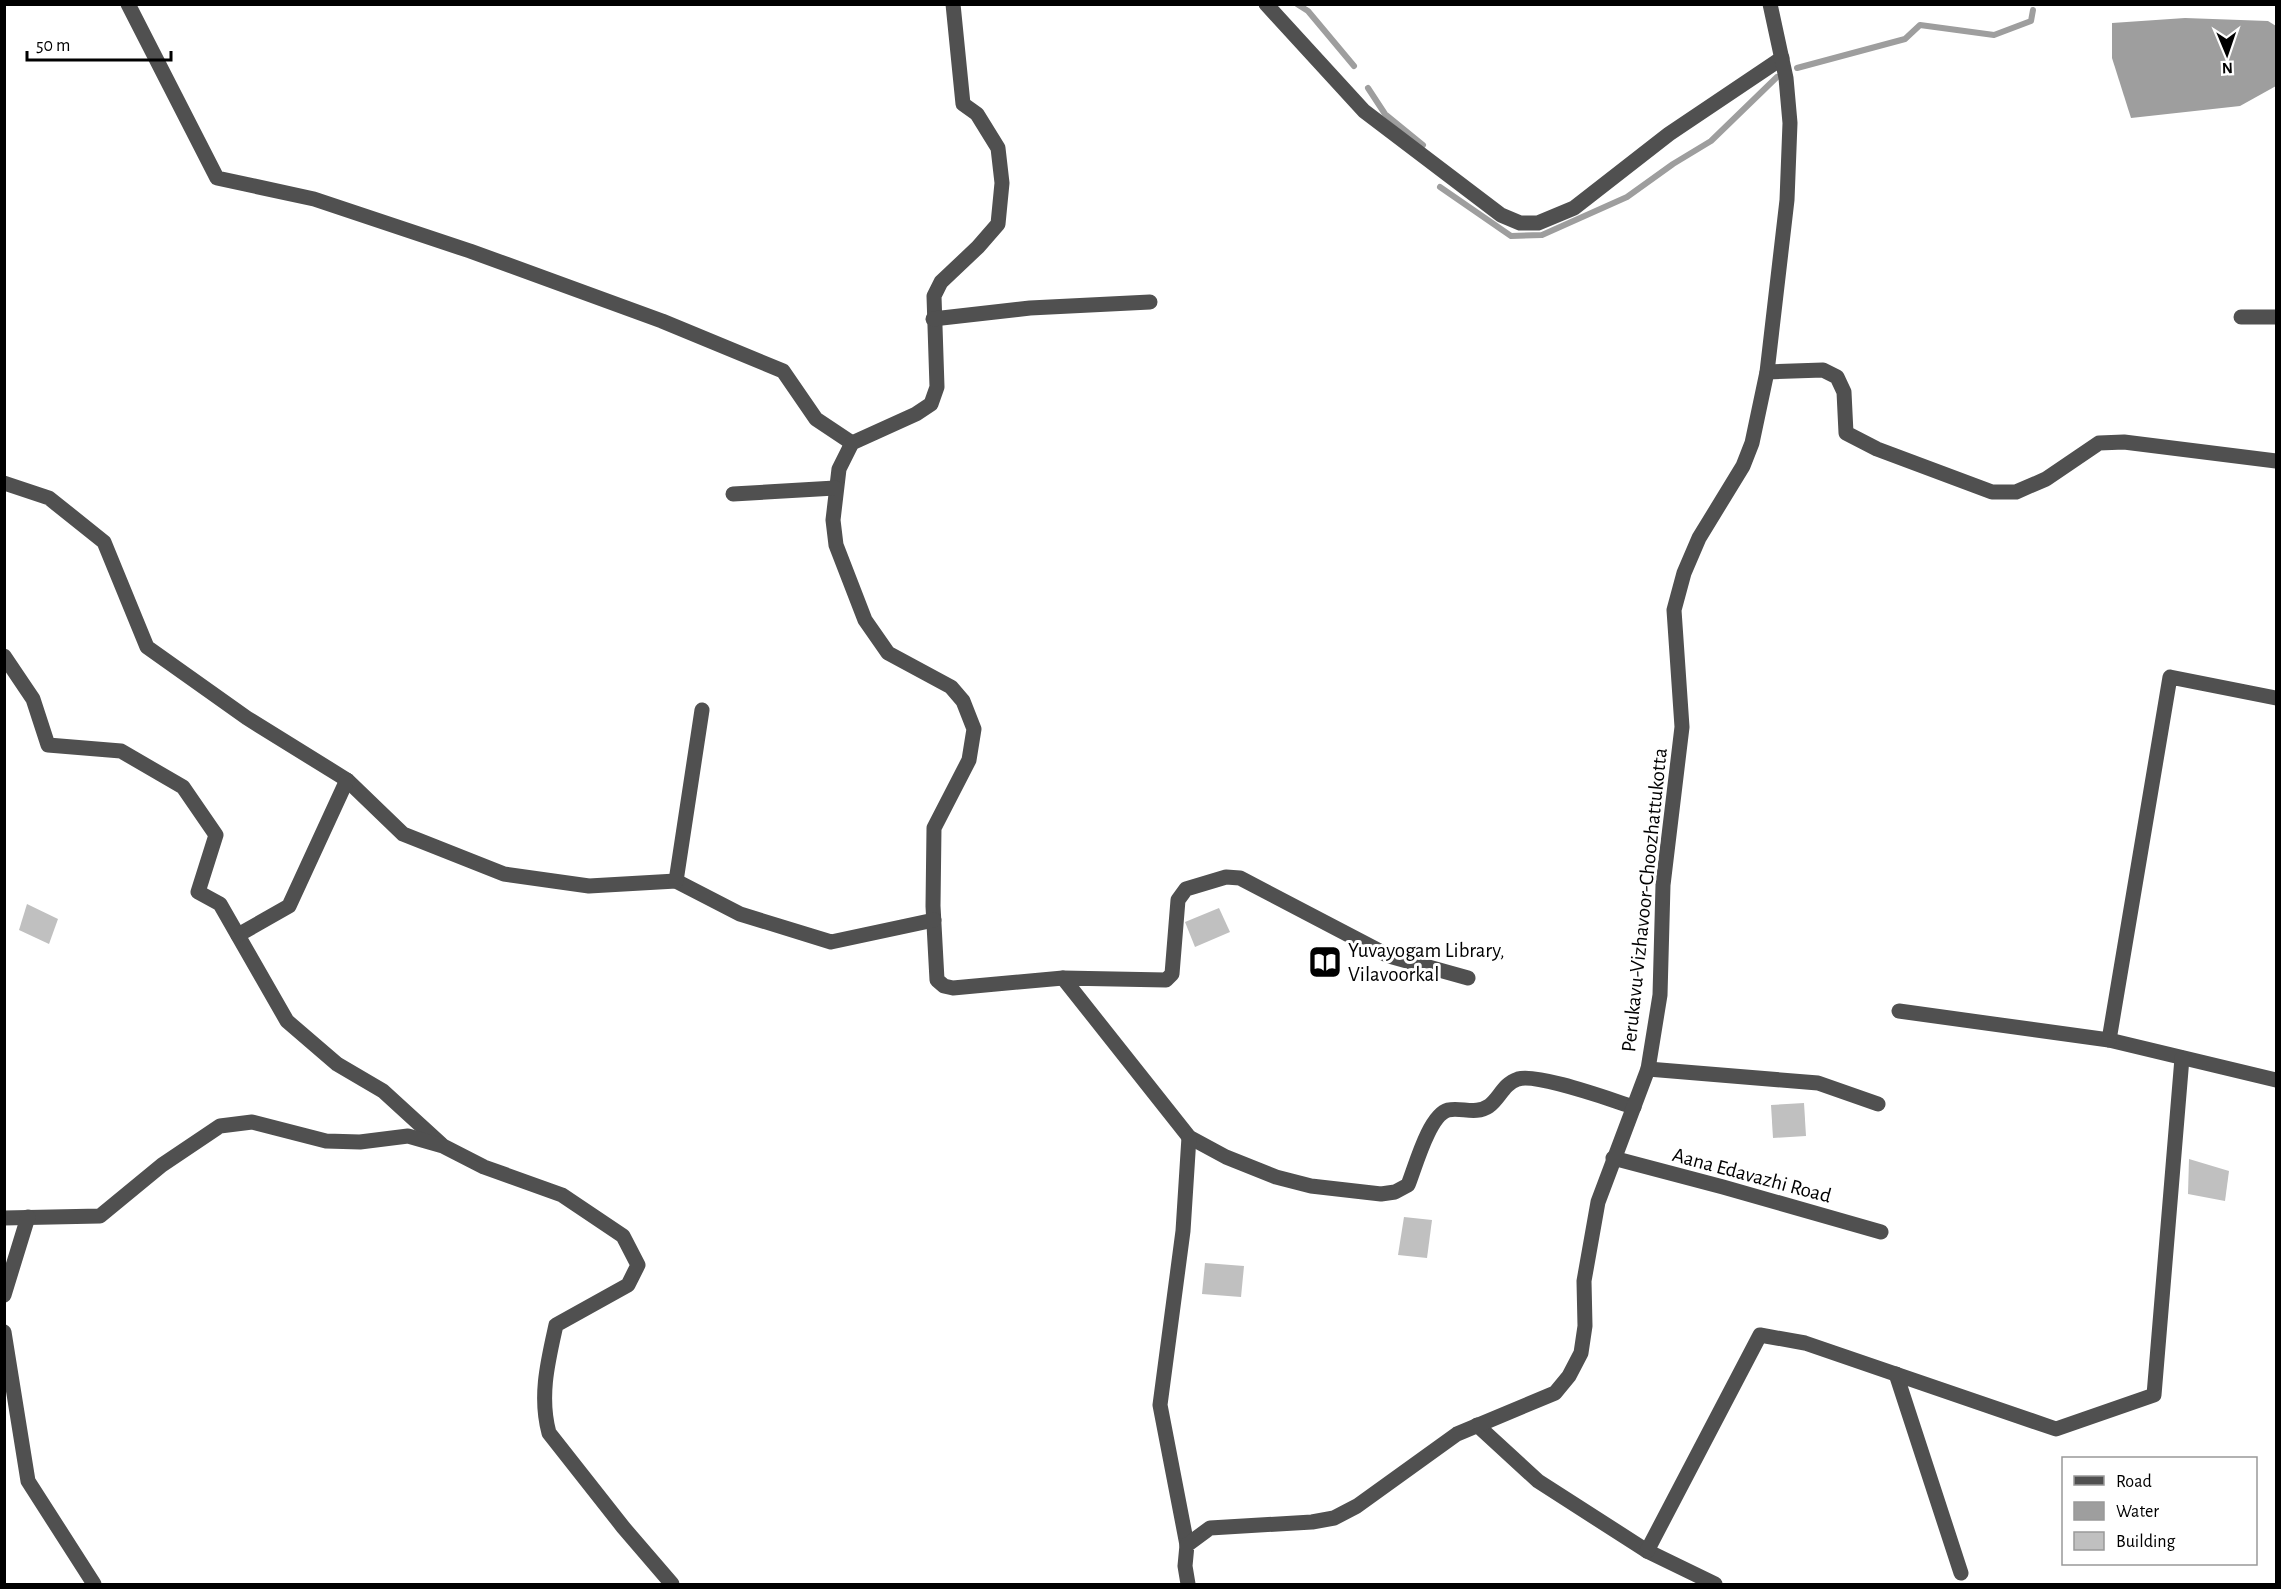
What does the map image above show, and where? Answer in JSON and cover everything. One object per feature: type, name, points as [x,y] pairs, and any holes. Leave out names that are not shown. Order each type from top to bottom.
[{"type":"street","points":[[128,4],[217,178],[314,199],[470,251],[662,321],[783,371],[816,418],[852,443]]},
{"type":"street","points":[[953,4],[963,104],[976,114],[998,148],[1002,183],[998,224],[978,247],[941,282],[934,296],[937,387],[931,404],[916,414],[852,443],[839,469],[833,520],[836,545],[865,620],[888,653],[951,687],[963,700],[974,729],[969,760],[933,828],[937,980],[944,986],[953,988],[1063,978],[1166,980],[1172,974],[1178,900],[1186,889],[1226,877],[1240,878],[1389,956],[1468,978]]},
{"type":"street","points":[[1266,4],[1364,111],[1502,215],[1521,223],[1538,223],[1574,208],[1669,134],[1782,58]]},
{"type":"street","name":"Perukavu-Vizhavoor-Choozhattukotta","points":[[1187,1545],[1210,1528],[1312,1522],[1334,1518],[1357,1506],[1457,1434],[1555,1393],[1569,1376],[1581,1353],[1590,1244],[1598,1202],[1612,1158],[1648,1069],[1660,995],[1663,885],[1682,727],[1674,610],[1684,573],[1699,538],[1748,454],[1767,372],[1789,162],[1790,123],[1782,58],[1770,4]]},
{"type":"street","points":[[933,319],[1030,308],[1150,302]]},
{"type":"street","points":[[2241,317],[2277,317]]},
{"type":"street","points":[[1767,372],[1810,369],[1823,370],[1837,376],[1844,392],[1846,433],[1877,449],[1992,492],[2016,492],[2046,479],[2099,443],[2124,442],[2277,461]]},
{"type":"street","points":[[4,483],[49,498],[104,542],[147,647],[247,718],[347,780],[403,834],[504,874],[589,886],[676,881],[740,914],[831,942],[934,920]]},
{"type":"street","points":[[733,494],[835,488]]},
{"type":"street","points":[[4,656],[33,699],[48,745],[121,751],[183,787],[216,835],[198,892],[220,904],[287,1021],[338,1064],[383,1091],[443,1146]]},
{"type":"street","points":[[2109,1040],[2170,677],[2277,698]]},
{"type":"street","points":[[676,881],[702,710]]},
{"type":"street","points":[[238,935],[289,906],[347,780]]},
{"type":"street","points":[[1063,978],[1190,1137],[1226,1157],[1276,1177],[1311,1186],[1381,1194],[1408,1185],[1434,1120],[1447,1110],[1476,1111],[1489,1106],[1504,1086],[1519,1078],[1538,1079],[1634,1107]]},
{"type":"street","points":[[1899,1011],[2109,1040],[2277,1080]]},
{"type":"street","points":[[1647,1551],[1760,1335],[1805,1343],[2056,1429],[2154,1395],[2182,1058]]},
{"type":"street","points":[[1648,1069],[1818,1083],[1878,1104]]},
{"type":"street","points":[[4,1218],[100,1216],[162,1166],[220,1126],[252,1122],[326,1141],[360,1142],[408,1136],[443,1146],[484,1167],[562,1195],[623,1236],[638,1265],[628,1285],[556,1325],[545,1372],[545,1416],[549,1433],[623,1527],[672,1584]]},
{"type":"street","points":[[1188,1584],[1185,1566],[1187,1545],[1160,1405],[1183,1231],[1190,1137]]},
{"type":"street","name":"Aana Edavazhi Road","points":[[1612,1158],[1723,1186],[1881,1232]]},
{"type":"street","points":[[4,1295],[28,1217]]},
{"type":"street","points":[[4,1332],[28,1481],[94,1584]]},
{"type":"street","points":[[1896,1374],[1961,1574]]},
{"type":"street","points":[[1477,1425],[1538,1481],[1647,1551],[1715,1584]]},
{"type":"water","points":[[2185,18],[2268,21],[2276,26],[2276,86],[2240,106],[2131,118],[2112,58],[2112,23]]},
{"type":"building","points":[[27,904],[58,919],[49,944],[19,930]]},
{"type":"building","points":[[1219,908],[1230,932],[1195,947],[1185,922]]},
{"type":"building","points":[[1804,1103],[1806,1136],[1773,1138],[1771,1105]]},
{"type":"building","points":[[2189,1159],[2229,1171],[2225,1201],[2188,1194]]},
{"type":"building","points":[[1404,1217],[1432,1220],[1427,1258],[1398,1255]]},
{"type":"building","points":[[1205,1263],[1244,1266],[1241,1297],[1202,1294]]},
{"type":"waterway","points":[[1297,4],[1308,11],[1354,66]]},
{"type":"waterway","points":[[1797,68],[1905,39],[1920,25],[1994,35],[2031,21],[2033,10]]},
{"type":"waterway","points":[[1440,187],[1511,236],[1542,235],[1627,197],[1673,164],[1711,141],[1777,77]]},
{"type":"waterway","points":[[1368,88],[1385,114],[1423,145]]},
{"type":"place","name":"Yuvayogam Library, Vilavoorkal","points":[[1325,962]]}]
